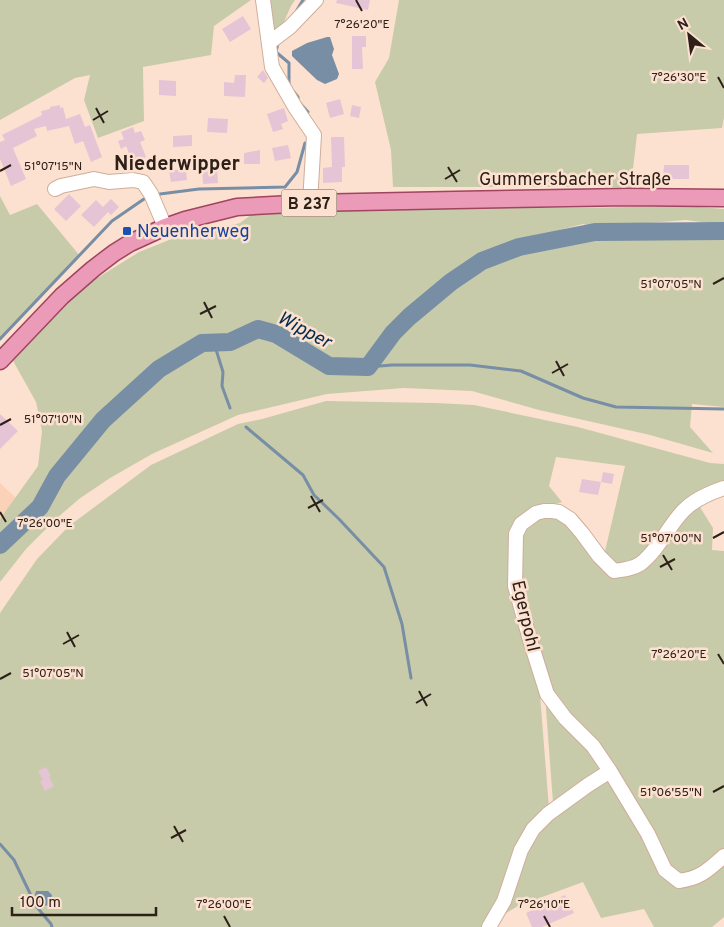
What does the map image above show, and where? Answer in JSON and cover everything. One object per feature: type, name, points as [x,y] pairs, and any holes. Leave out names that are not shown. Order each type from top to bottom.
[{"type":"main road","name":"Gummersbacher Straße","points":[[0,361],[62,296],[114,253],[130,243],[165,227],[237,207],[310,203],[446,200],[628,197],[724,198]]},
{"type":"street","points":[[264,0],[272,67],[294,107],[314,135],[310,203]]},
{"type":"street","points":[[269,43],[290,28],[316,0]]},
{"type":"street","points":[[55,189],[94,179],[109,182],[133,180],[143,182],[152,194],[165,227]]},
{"type":"street","name":"Egerpohl","points":[[724,488],[697,499],[683,510],[650,554],[639,565],[626,570],[614,571],[599,556],[570,519],[560,512],[544,511],[536,513],[521,524],[516,534],[515,586],[547,694],[565,718],[593,746],[610,771],[648,834],[665,870],[679,882],[692,879],[705,872],[724,856]]},
{"type":"street","points":[[489,927],[504,901],[521,850],[533,829],[548,814],[610,771]]},
{"type":"shaded area","points":[[0,483],[16,498],[0,519]]},
{"type":"green space","points":[[0,0],[251,0],[214,26],[211,55],[143,67],[144,121],[98,138],[84,100],[90,75],[75,78],[0,120]]},
{"type":"green space","points":[[268,0],[295,0],[283,24],[271,32]]},
{"type":"green space","points":[[399,0],[724,0],[724,118],[722,128],[637,134],[631,187],[393,187],[391,150],[375,82],[389,58]]},
{"type":"green space","points":[[0,196],[10,215],[37,204],[80,256],[0,341]]},
{"type":"green space","points":[[686,206],[724,209],[724,225],[686,220],[597,227],[583,224],[517,241],[476,260],[442,283],[390,328],[371,348],[385,353],[398,333],[452,289],[495,264],[527,251],[596,240],[724,239],[724,407],[692,404],[690,427],[713,453],[650,435],[539,410],[472,391],[404,388],[327,394],[238,415],[152,454],[110,478],[79,499],[57,518],[26,549],[0,582],[0,519],[38,466],[42,431],[36,402],[12,359],[70,297],[139,252],[194,230],[213,230],[240,223],[252,214],[392,207],[571,208]]},
{"type":"green space","points":[[326,401],[474,405],[578,427],[710,463],[724,464],[724,484],[636,559],[625,564],[614,563],[605,551],[625,466],[556,457],[549,486],[562,502],[517,518],[510,529],[512,586],[538,670],[549,808],[483,927],[0,927],[0,613],[37,559],[69,526],[151,465],[238,424]]},
{"type":"green space","points":[[698,504],[713,528],[712,550],[724,551],[724,917],[712,927],[654,927],[644,909],[601,918],[583,882],[518,906],[503,915],[524,851],[538,829],[554,816],[543,669],[520,587],[519,536],[537,516],[557,516],[625,574],[645,570],[686,512]]},
{"type":"water","points":[[330,37],[334,49],[332,55],[339,74],[337,79],[325,84],[317,80],[292,56],[292,51],[307,43]]},
{"type":"water","points":[[36,891],[48,891],[52,895],[50,905],[41,906],[34,898]]},
{"type":"building","points":[[337,0],[370,0],[368,10],[336,3]]},
{"type":"building","points":[[243,16],[251,29],[230,42],[222,29]]},
{"type":"building","points":[[352,36],[366,36],[366,47],[362,47],[363,69],[352,69]]},
{"type":"building","points":[[263,70],[268,78],[264,83],[257,77]]},
{"type":"building","points":[[235,75],[246,75],[245,97],[224,96],[224,82],[234,83]]},
{"type":"building","points":[[159,80],[176,81],[176,96],[159,95]]},
{"type":"building","points":[[340,99],[344,114],[330,118],[326,103]]},
{"type":"building","points":[[60,105],[60,108],[63,107],[66,119],[80,114],[85,127],[90,125],[102,157],[91,162],[83,141],[75,144],[69,126],[47,131],[46,126],[34,129],[37,136],[13,148],[26,179],[11,186],[0,159],[0,142],[5,140],[2,135],[42,115],[41,111]]},
{"type":"building","points":[[352,105],[361,107],[359,118],[350,116]]},
{"type":"building","points":[[284,108],[288,121],[281,124],[283,129],[273,132],[267,114]]},
{"type":"building","points":[[208,118],[228,119],[227,133],[207,132]]},
{"type":"building","points":[[133,127],[135,133],[141,131],[145,140],[140,142],[146,157],[133,163],[126,146],[121,149],[118,141],[124,139],[121,132]]},
{"type":"building","points":[[192,135],[192,146],[173,147],[173,136]]},
{"type":"building","points":[[331,137],[344,137],[345,167],[342,167],[342,182],[323,183],[323,168],[332,167]]},
{"type":"building","points":[[288,145],[291,158],[275,161],[272,148]]},
{"type":"building","points":[[260,150],[260,164],[244,164],[244,153]]},
{"type":"building","points":[[664,165],[689,165],[689,179],[663,179]]},
{"type":"building","points":[[217,166],[218,183],[203,184],[202,167]]},
{"type":"building","points":[[186,168],[187,180],[171,182],[169,171]]},
{"type":"building","points":[[69,194],[81,206],[66,221],[54,209]]},
{"type":"building","points":[[111,199],[119,207],[111,215],[108,212],[94,227],[81,215],[96,200],[103,207]]},
{"type":"building","points":[[0,414],[18,431],[0,449]]},
{"type":"building","points":[[603,472],[614,474],[612,484],[601,482]]},
{"type":"building","points":[[582,479],[601,482],[598,495],[579,492]]},
{"type":"building","points":[[46,767],[54,786],[45,791],[40,781],[43,780],[38,771]]},
{"type":"building","points":[[565,895],[574,913],[542,927],[532,927],[526,913]]},
{"type":"waterway","points":[[297,10],[303,0]]},
{"type":"waterway","points":[[278,43],[276,52],[289,63],[289,86]]},
{"type":"waterway","points":[[294,92],[298,97],[298,101],[308,112]]},
{"type":"waterway","points":[[160,194],[199,189],[285,187],[297,172],[305,143]]},
{"type":"waterway","points":[[0,339],[112,221],[144,199]]},
{"type":"waterway","name":"Wipper","points":[[0,545],[40,507],[57,476],[103,420],[159,369],[202,343],[230,342],[258,329],[276,334],[329,366],[368,367],[393,333],[409,317],[451,282],[482,261],[519,247],[595,232],[724,231]]},
{"type":"waterway","points":[[214,343],[223,372],[222,386],[230,408]]},
{"type":"waterway","points":[[368,367],[392,365],[470,365],[521,371],[583,398],[616,407],[724,409]]},
{"type":"waterway","points":[[246,427],[303,475],[314,495],[384,567],[402,624],[411,678]]},
{"type":"waterway","points":[[0,844],[14,860],[36,906],[52,927]]},
{"type":"place","name":"Neuenherweg","points":[[127,231]]},
{"type":"district","name":"Niederwipper","points":[[177,163]]}]
